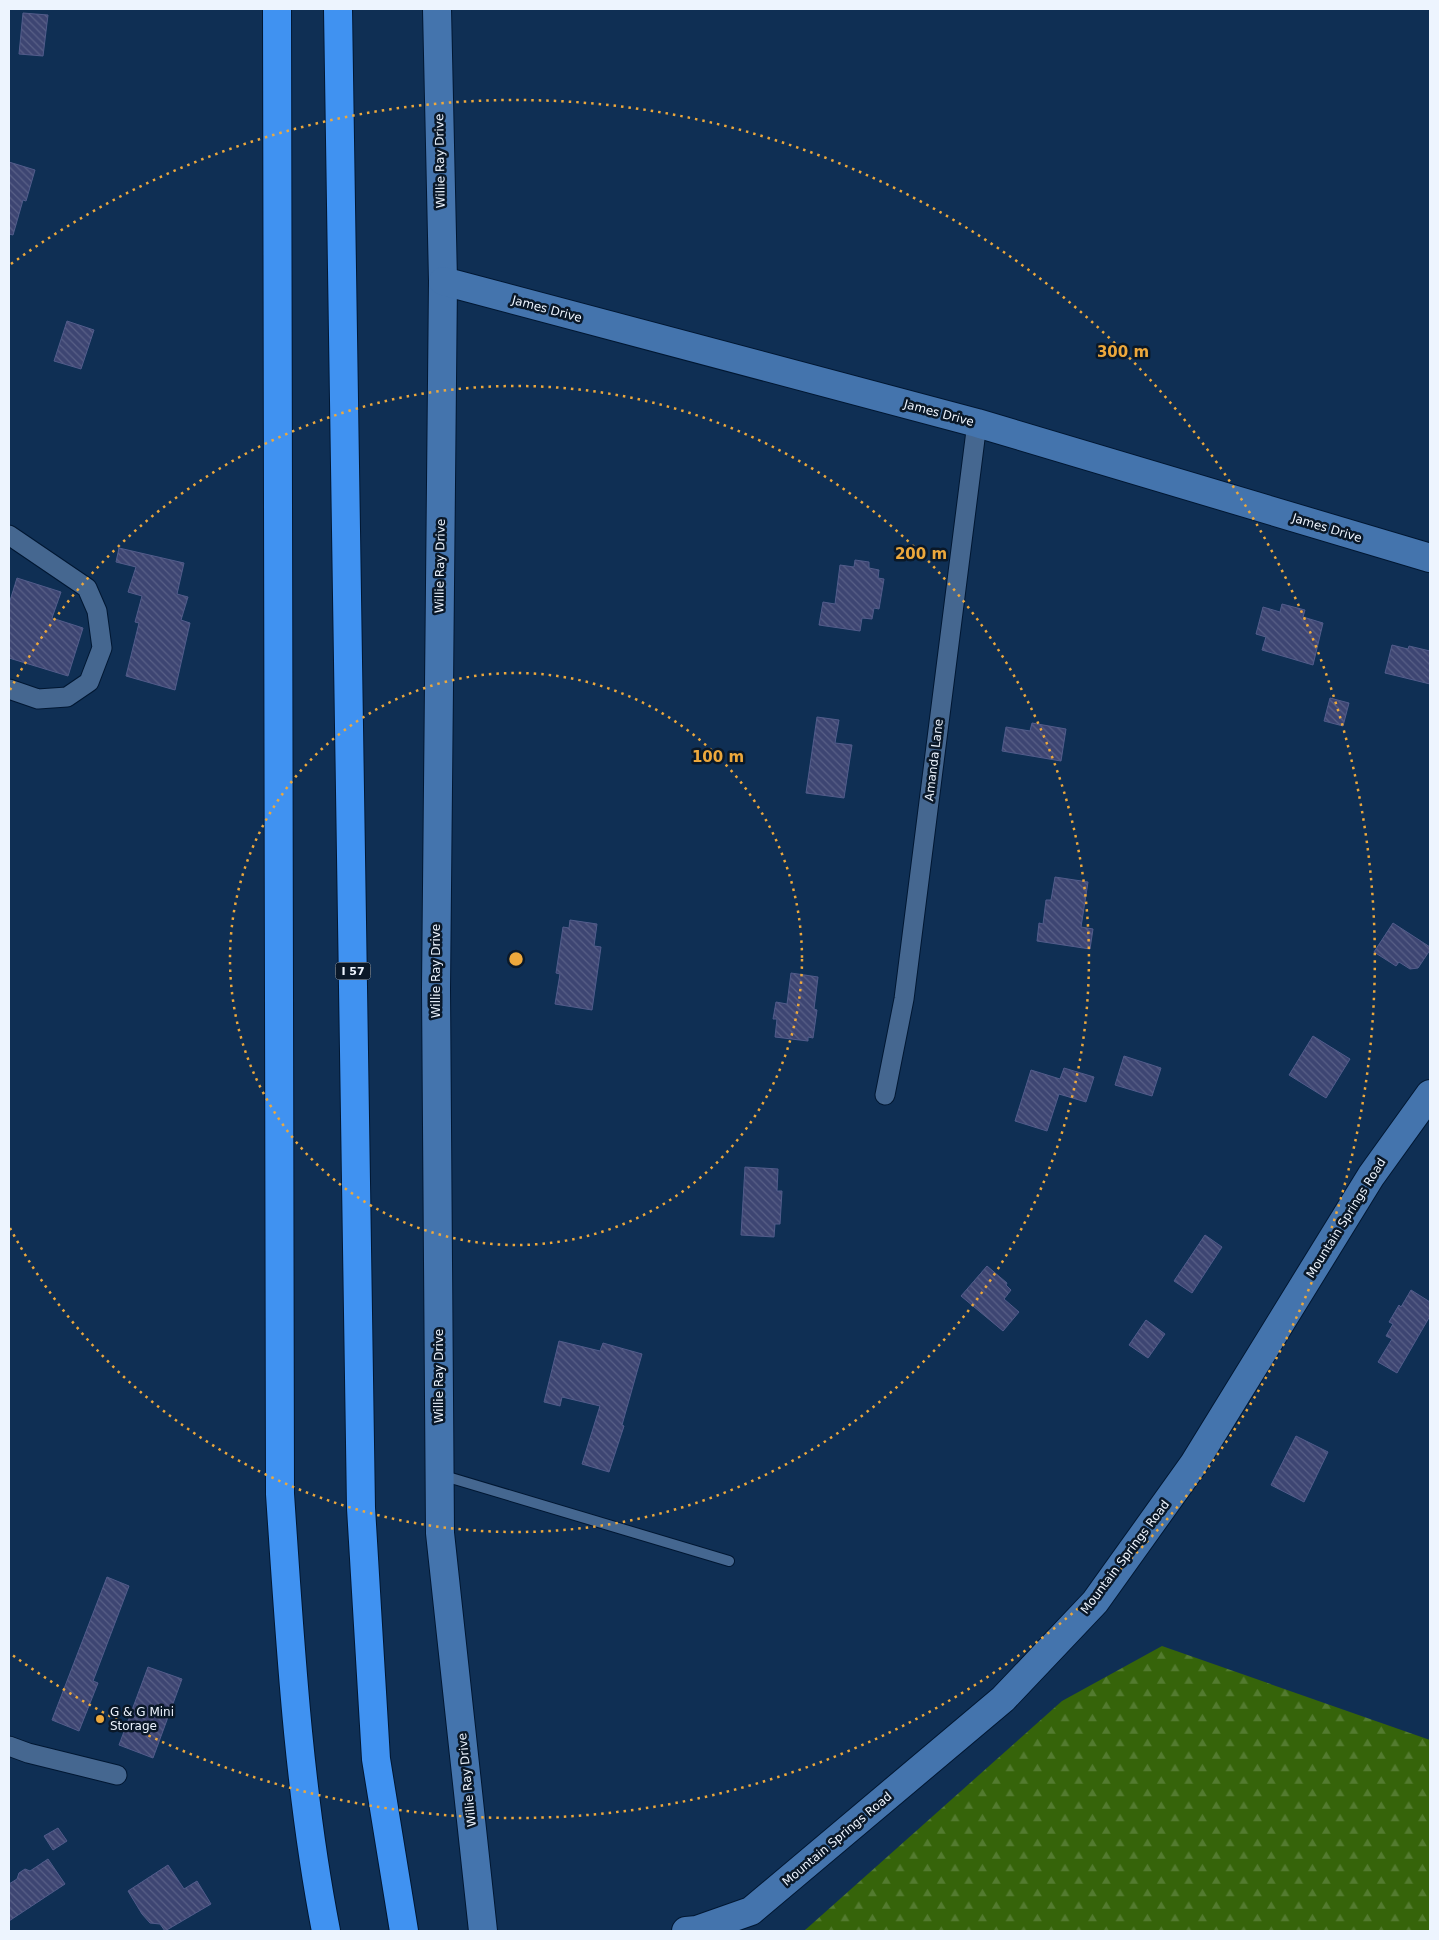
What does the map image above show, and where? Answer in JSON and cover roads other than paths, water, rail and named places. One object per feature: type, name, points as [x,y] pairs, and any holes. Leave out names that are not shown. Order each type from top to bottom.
[{"type":"highway","points":[[277,9],[280,1494],[293,1682],[314,1872],[326,1931]]},
{"type":"highway","name":"I 57","points":[[338,9],[361,1508],[376,1759],[404,1931]]},
{"type":"street","name":"Willie Ray Drive","points":[[437,9],[443,281],[436,979],[440,1533],[483,1931]]},
{"type":"street","name":"James Drive","points":[[443,281],[977,423],[1430,558]]},
{"type":"street","name":"Amanda Lane","points":[[885,1095],[904,999],[977,423]]},
{"type":"street","points":[[9,535],[87,588],[97,611],[102,648],[88,682],[67,697],[38,699],[9,690]]},
{"type":"street","name":"Mountain Springs Road","points":[[686,1931],[697,1930],[751,1911],[1003,1699],[1095,1602],[1193,1465],[1370,1176],[1430,1094]]},
{"type":"street","points":[[9,1746],[28,1753],[117,1775]]},
{"type":"lane","points":[[440,1474],[729,1561]]},
{"type":"place","name":"G & G Mini Storage","points":[[100,1719]]}]
